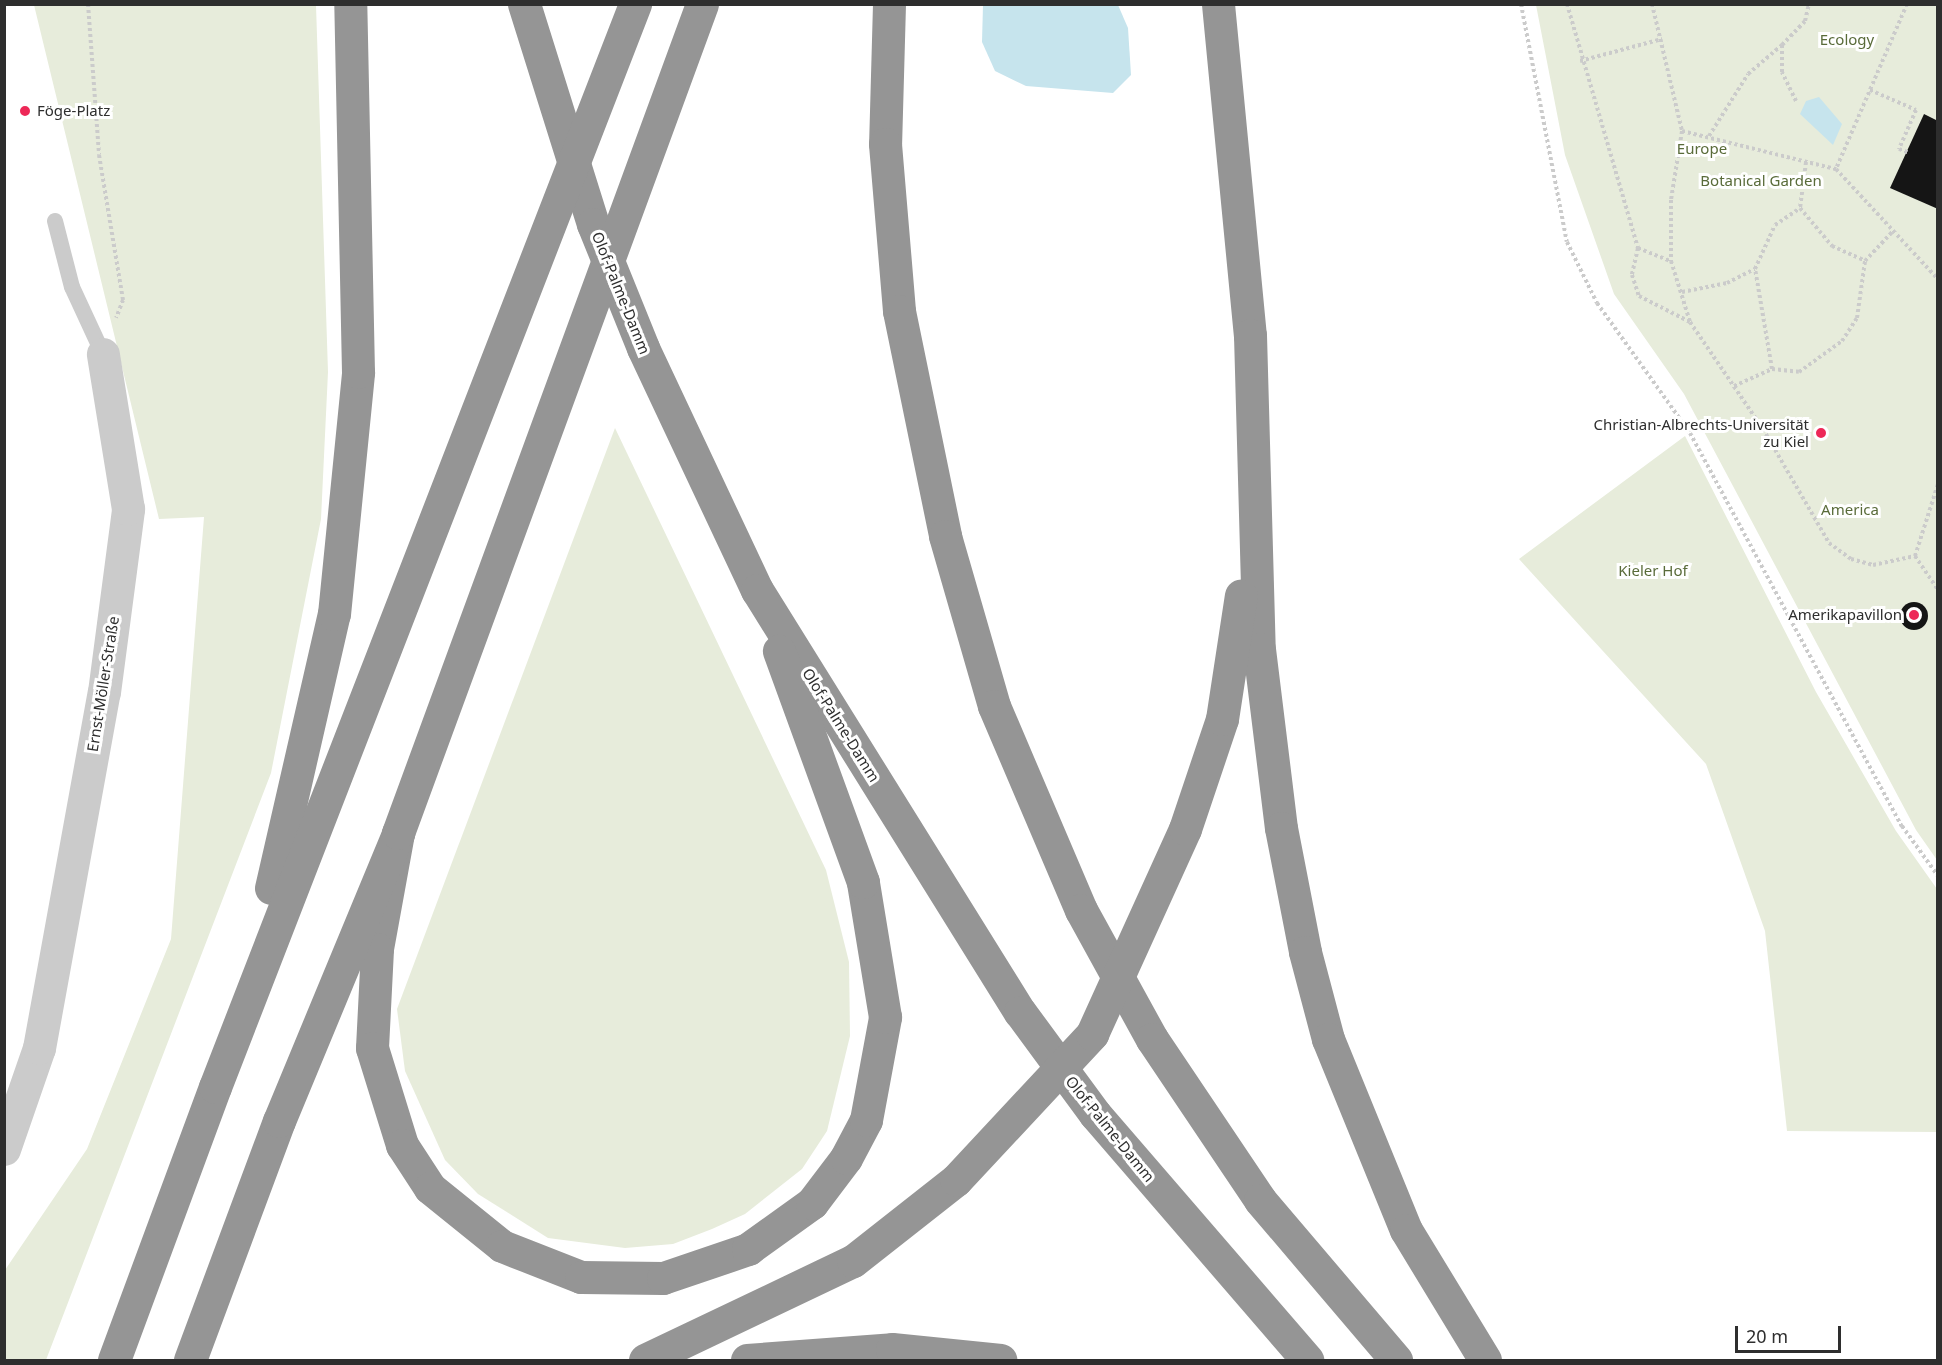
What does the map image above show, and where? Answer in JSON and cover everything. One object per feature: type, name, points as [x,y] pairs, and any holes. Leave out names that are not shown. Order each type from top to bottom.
[{"type":"highway","points":[[214,1087],[291,820],[334,614],[358,372],[350,4]]},
{"type":"highway","name":"Olof-Palme-Damm","points":[[524,4],[593,224],[702,478],[757,590],[1020,1012],[1095,1114],[1307,1360]]},
{"type":"highway","points":[[114,1360],[214,1087],[635,4]]},
{"type":"highway","points":[[190,1360],[279,1120],[398,834],[702,4]]},
{"type":"highway","points":[[889,4],[890,200],[898,311],[923,447],[994,706],[1081,910],[1152,1039],[1260,1200],[1396,1360]]},
{"type":"highway","points":[[1218,4],[1241,200],[1259,650],[1281,828],[1305,952],[1328,1039],[1406,1230],[1485,1360]]},
{"type":"highway","points":[[645,1360],[853,1261],[956,1180],[1092,1034],[1169,872],[1221,718],[1254,483]]},
{"type":"highway","points":[[398,834],[377,949],[372,1048],[402,1146],[430,1188],[502,1246],[581,1277],[663,1278],[710,1266],[777,1231],[812,1203],[866,1120],[885,1017],[879,954],[862,882],[757,590]]},
{"type":"highway","points":[[747,1360],[892,1348],[1000,1360]]},
{"type":"street","name":"Ernst-Möller-Straße","points":[[4,1149],[39,1048],[104,692],[128,509],[103,354]]},
{"type":"lane","name":"Ernst-Möller-Straße","points":[[55,221],[72,287],[103,354]]},
{"type":"path","points":[[88,4],[99,155],[123,300],[103,354]]},
{"type":"path","points":[[1521,4],[1567,242],[1597,303],[1690,433],[1902,826],[1938,876]]},
{"type":"path","points":[[1567,4],[1580,61],[1638,248],[1632,275],[1639,296],[1690,322]]},
{"type":"path","points":[[1652,4],[1682,131],[1671,200],[1671,261],[1690,322],[1734,386],[1829,543],[1851,559],[1873,565],[1915,556]]},
{"type":"path","points":[[1709,136],[1748,74],[1782,45],[1805,21],[1809,4]]},
{"type":"path","points":[[1836,169],[1907,4]]},
{"type":"path","points":[[1580,61],[1662,39]]},
{"type":"path","points":[[1782,45],[1782,72],[1796,101]]},
{"type":"path","points":[[1870,90],[1916,110],[1899,148],[1907,152]]},
{"type":"path","points":[[1682,131],[1836,169],[1938,279]]},
{"type":"path","points":[[1806,162],[1800,208],[1832,246],[1865,261]]},
{"type":"path","points":[[1772,369],[1755,269],[1775,225],[1800,208]]},
{"type":"path","points":[[1734,386],[1772,369],[1798,372],[1852,330],[1865,261],[1893,231]]},
{"type":"path","points":[[1638,248],[1671,261]]},
{"type":"path","points":[[1682,292],[1727,283],[1755,269]]},
{"type":"path","points":[[1938,411],[1938,444]]},
{"type":"path","points":[[1915,556],[1938,484]]},
{"type":"path","points":[[1915,556],[1938,590]]},
{"type":"green space","points":[[34,5],[316,5],[328,372],[321,519],[271,773],[46,1360],[5,1360],[5,1270],[87,1149],[171,939],[204,517],[159,519]]},
{"type":"green space","name":"Botanical Garden","points":[[1536,5],[1937,5],[1937,860],[1916,830],[1684,394],[1614,294],[1565,155]]},
{"type":"green space","points":[[615,428],[826,870],[849,962],[850,1036],[827,1131],[802,1169],[745,1214],[712,1229],[673,1244],[625,1248],[548,1238],[478,1194],[445,1160],[405,1071],[397,1009]]},
{"type":"green space","name":"Kieler Hof","points":[[1685,436],[1816,692],[1896,831],[1937,889],[1937,1132],[1787,1131],[1765,931],[1706,764],[1519,559]]},
{"type":"water","points":[[983,5],[1118,5],[1128,28],[1131,75],[1113,93],[1026,86],[995,71],[982,42]]},
{"type":"water","points":[[1819,97],[1842,124],[1833,145],[1800,114],[1806,101]]},
{"type":"building","points":[[1924,114],[1938,121],[1938,209],[1890,188]]},
{"type":"building","name":"Amerikapavillon","points":[[1914,602],[1924,606],[1928,616],[1924,626],[1914,630],[1904,626],[1900,616],[1904,606]]},
{"type":"place","name":"Föge-Platz","points":[[25,111]]},
{"type":"place","name":"Christian-Albrechts-Universität zu Kiel","points":[[1821,433]]},
{"type":"place","name":"Amerikapavillon","points":[[1914,615]]},
{"type":"park label","name":"Ecology","points":[[1847,40]]},
{"type":"park label","name":"Europe","points":[[1702,149]]},
{"type":"park label","name":"America","points":[[1850,510]]}]
